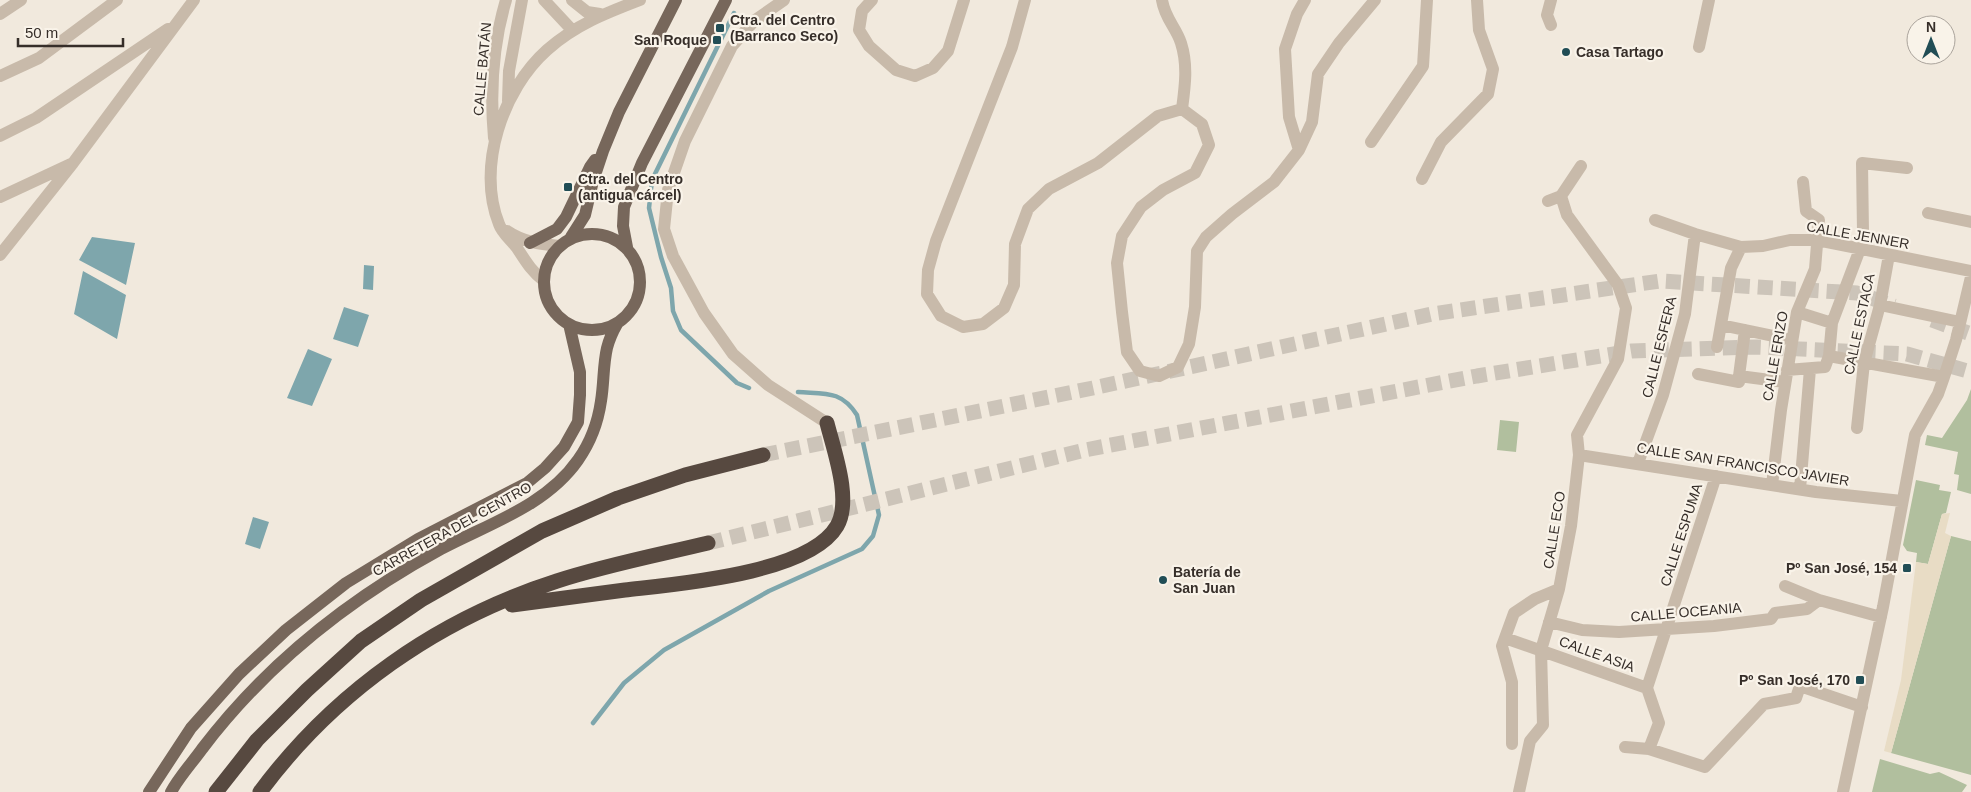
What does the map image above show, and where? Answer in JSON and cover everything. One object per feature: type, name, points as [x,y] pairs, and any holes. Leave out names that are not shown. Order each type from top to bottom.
[{"type":"highway","points":[[488,608],[722,578],[771,566],[805,553],[825,539],[837,527],[842,512],[842,484],[827,423]]},
{"type":"highway","points":[[216,792],[257,740],[307,690],[361,641],[421,600],[542,531],[610,502],[685,475],[763,455]]},
{"type":"highway","points":[[260,792],[282,762],[329,713],[380,670],[441,630],[488,608],[557,581],[708,542]]},
{"type":"main road","points":[[627,247],[624,207],[642,163],[726,0]]},
{"type":"main road","points":[[571,238],[585,215],[593,181],[603,151],[631,88],[675,1]]},
{"type":"main road","points":[[530,242],[557,229],[566,217],[590,167],[603,151]]},
{"type":"main road","points":[[586,233],[601,234],[615,239],[627,247],[635,259],[640,273],[640,288],[636,302],[628,314],[617,324],[593,330],[580,329],[555,314],[546,299],[543,280],[547,262],[559,246],[571,238],[586,233]]},
{"type":"main road","points":[[149,792],[191,728],[239,674],[286,630],[346,583],[418,539],[527,483],[545,468],[564,447],[578,422],[580,396],[580,372],[569,324]]},
{"type":"main road","name":"CARRETERA DEL CENTRO","points":[[173,789],[223,722],[293,650],[386,580],[441,549],[522,508],[544,495],[564,478],[579,460],[591,439],[601,402],[607,346],[617,324]]},
{"type":"street","points":[[0,14],[21,0]]},
{"type":"street","points":[[0,76],[39,58],[117,0]]},
{"type":"street","points":[[0,255],[73,163],[194,0]]},
{"type":"street","name":"CALLE BATÁN","points":[[494,141],[491,111],[499,26],[506,0]]},
{"type":"street","name":"CALLE BATÁN","points":[[508,106],[510,71],[522,0]]},
{"type":"street","points":[[544,0],[572,30]]},
{"type":"street","points":[[572,0],[587,12],[600,14]]},
{"type":"street","points":[[543,280],[532,272],[499,225],[492,198],[490,170],[494,141],[508,106],[526,72],[546,50],[572,30],[600,14],[640,0]]},
{"type":"street","points":[[784,0],[754,20],[732,46],[685,141],[668,190],[664,229],[673,256],[704,313],[733,354],[768,385],[827,423]]},
{"type":"street","points":[[872,0],[862,11],[860,30],[869,46],[896,70],[916,76],[933,68],[948,51],[964,0]]},
{"type":"street","points":[[1025,0],[1012,47],[936,241],[928,270],[927,294],[941,316],[963,327],[983,324],[1004,308],[1014,286],[1015,244],[1028,209],[1049,189],[1098,163],[1158,116],[1182,109]]},
{"type":"street","points":[[1162,0],[1167,18],[1181,42],[1187,73],[1182,109]]},
{"type":"street","points":[[1299,150],[1289,117],[1285,49],[1297,14],[1305,0]]},
{"type":"street","points":[[1182,109],[1202,124],[1209,145],[1195,173],[1163,190],[1141,207],[1122,236],[1117,263],[1127,352],[1140,371],[1159,376],[1178,367],[1189,344],[1196,307],[1197,251],[1206,237],[1232,214],[1274,182],[1299,150],[1312,122],[1318,74],[1339,42],[1376,0]]},
{"type":"street","points":[[1371,142],[1423,66],[1427,0]]},
{"type":"street","points":[[1422,179],[1441,142],[1488,94],[1493,69],[1479,30],[1477,0]]},
{"type":"street","points":[[1551,0],[1547,15],[1551,25]]},
{"type":"street","points":[[1698,47],[1709,0]]},
{"type":"street","points":[[0,136],[36,118],[177,23]]},
{"type":"street","points":[[1863,232],[1862,162],[1907,168]]},
{"type":"street","points":[[0,197],[73,163]]},
{"type":"street","points":[[1548,201],[1561,196],[1581,166]]},
{"type":"street","name":"CALLE ERIZO","points":[[1772,485],[1786,376],[1797,312],[1815,268],[1819,220],[1806,211],[1804,182]]},
{"type":"street","name":"CALLE ECO","points":[[1505,638],[1514,613],[1535,599],[1559,589],[1571,526],[1579,455],[1577,435],[1618,359],[1626,308],[1618,285],[1568,215],[1561,196]]},
{"type":"street","points":[[1928,213],[1971,222]]},
{"type":"street","name":"CALLE JENNER","points":[[1654,220],[1741,246],[1763,246],[1790,240],[1817,240],[1971,271]]},
{"type":"street","points":[[499,225],[515,236],[530,242],[559,246]]},
{"type":"street","name":"CALLE ESFERA","points":[[1638,463],[1663,394],[1685,314],[1696,234]]},
{"type":"street","points":[[1718,347],[1732,268],[1741,246]]},
{"type":"street","points":[[1739,376],[1786,376],[1810,368],[1825,367],[1829,356],[1832,323],[1860,249]]},
{"type":"street","name":"CALLE ESTACA","points":[[1857,428],[1864,364],[1880,305],[1889,255]]},
{"type":"street","points":[[1843,792],[1881,617],[1915,435],[1938,394],[1960,322],[1971,277]]},
{"type":"street","points":[[1880,305],[1960,322]]},
{"type":"street","points":[[1797,312],[1832,323]]},
{"type":"street","points":[[1721,325],[1792,340]]},
{"type":"street","points":[[1698,374],[1739,382],[1745,330]]},
{"type":"street","points":[[1829,356],[1864,364],[1900,368],[1944,377]]},
{"type":"street","points":[[1800,489],[1810,368]]},
{"type":"street","name":"CALLE SAN FRANCISCO JAVIER","points":[[1579,455],[1800,489],[1902,501]]},
{"type":"street","name":"CALLE ESPUMA","points":[[1647,688],[1716,476]]},
{"type":"street","points":[[1785,586],[1819,600],[1881,617]]},
{"type":"street","points":[[1520,792],[1530,741],[1543,725],[1541,650],[1559,589]]},
{"type":"street","name":"CALLE OCEANIA","points":[[1549,622],[1582,630],[1602,632],[1714,626],[1771,619],[1775,613],[1807,609],[1819,600]]},
{"type":"street","points":[[1505,638],[1502,646],[1512,682],[1512,744]]},
{"type":"street","name":"CALLE ASIA","points":[[1505,638],[1647,688],[1659,723],[1648,749]]},
{"type":"street","points":[[1625,747],[1648,749],[1705,767],[1764,704],[1796,698],[1800,686],[1862,707]]},
{"type":"green space","points":[[1971,389],[1971,494],[1957,490],[1959,475],[1954,474],[1958,452],[1925,445],[1927,435],[1942,438],[1967,400]]},
{"type":"green space","points":[[1500,420],[1519,422],[1516,452],[1497,450]]},
{"type":"green space","points":[[1916,480],[1940,485],[1939,490],[1951,492],[1946,513],[1942,514],[1928,564],[1916,562],[1917,553],[1907,551],[1903,545]]},
{"type":"green space","points":[[1951,536],[1971,541],[1971,775],[1891,753]]},
{"type":"green space","points":[[1880,759],[1930,774],[1939,772],[1967,785],[1962,792],[1872,792]]},
{"type":"shaded area","points":[[1950,513],[1945,533],[1951,536],[1891,753],[1884,751],[1901,680],[1916,562],[1928,564],[1942,514]]},
{"type":"water","points":[[92,237],[135,243],[126,285],[79,260]]},
{"type":"water","points":[[364,265],[374,266],[373,290],[363,289]]},
{"type":"water","points":[[83,271],[126,295],[117,339],[74,314]]},
{"type":"water","points":[[344,307],[369,315],[358,347],[333,339]]},
{"type":"water","points":[[308,349],[332,359],[312,406],[287,398]]},
{"type":"water","points":[[253,517],[269,522],[260,549],[245,544]]},
{"type":"waterway","points":[[734,13],[652,180],[649,208],[671,288],[673,311],[681,330],[737,383],[749,388]]},
{"type":"waterway","points":[[593,723],[624,683],[664,650],[769,591],[862,549],[873,536],[879,515],[857,415],[845,401],[838,397],[798,392]]},
{"type":"tunnel","points":[[763,455],[1093,388],[1432,314],[1660,281],[1857,293],[1894,306]]},
{"type":"tunnel","points":[[1932,320],[1971,334]]},
{"type":"tunnel","points":[[708,543],[1085,450],[1477,376],[1632,351],[1757,347],[1907,354],[1971,372]]},
{"type":"place","name":"Ctra. del Centro (Barranco Seco)","points":[[720,28]]},
{"type":"place","name":"San Roque","points":[[717,40]]},
{"type":"place","name":"Casa Tartago","points":[[1566,52]]},
{"type":"place","name":"Ctra. del Centro (antigua cárcel)","points":[[568,187]]},
{"type":"place","name":"Pº San José, 154","points":[[1907,568]]},
{"type":"place","name":"Batería de San Juan","points":[[1163,580]]},
{"type":"place","name":"Pº San José, 170","points":[[1860,680]]}]
